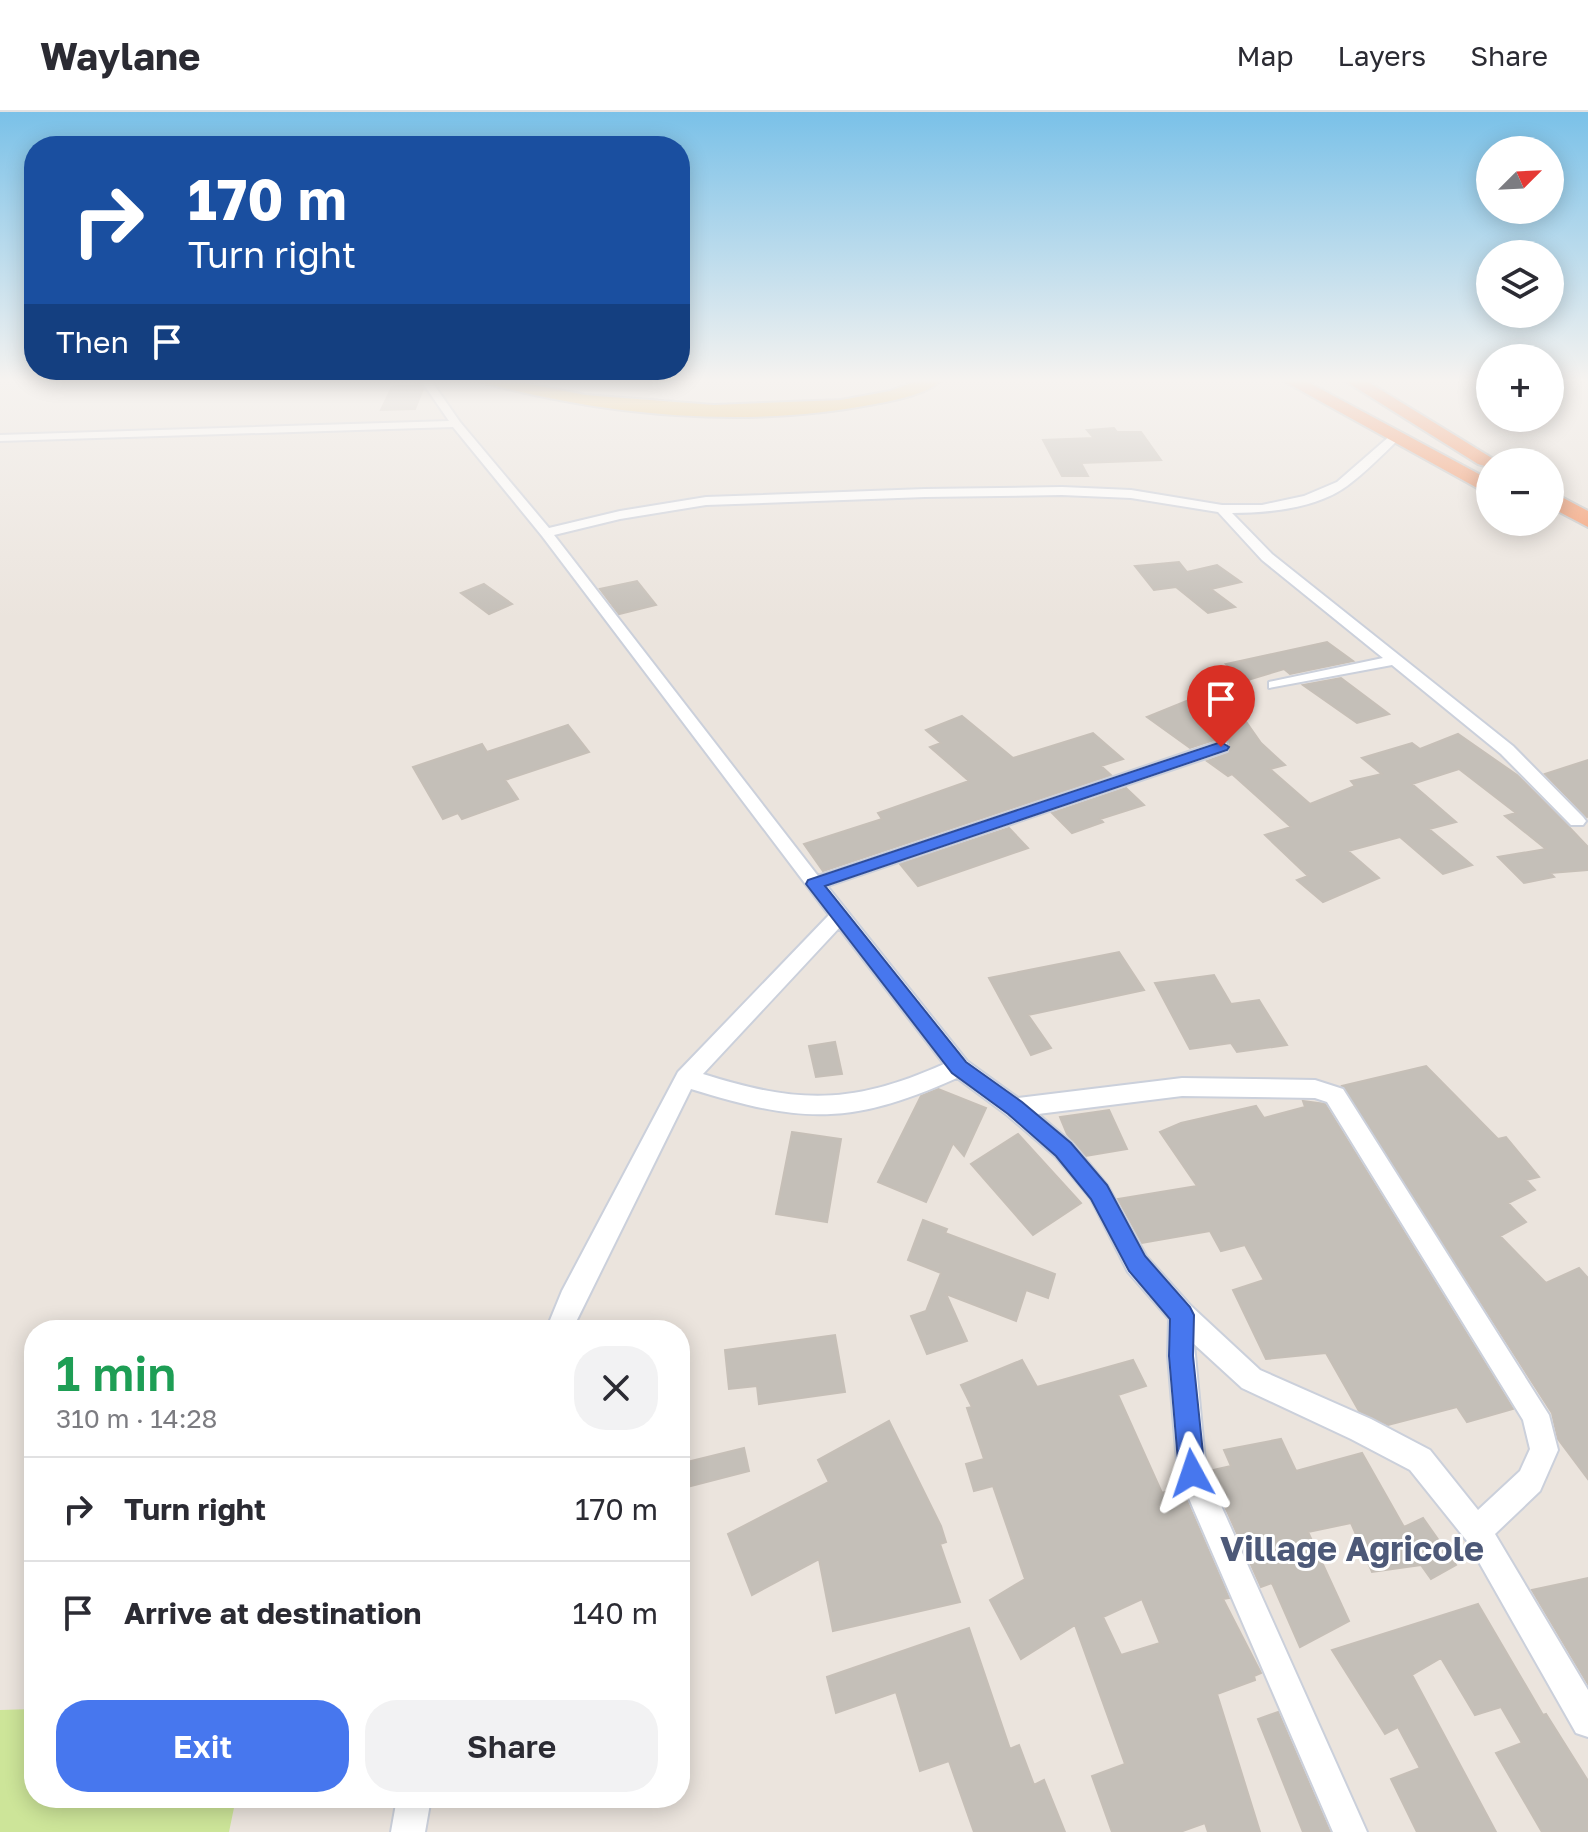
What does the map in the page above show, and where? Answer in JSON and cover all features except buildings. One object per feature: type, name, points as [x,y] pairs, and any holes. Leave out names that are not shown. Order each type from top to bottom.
[{"type":"highway","points":[[1436,459],[1476,481]]},
{"type":"highway","points":[[1564,506],[1588,520]]},
{"type":"highway","points":[[1564,514],[1588,527]]},
{"type":"highway","points":[[1564,529],[1588,542]]},
{"type":"street","points":[[485,459],[546,533],[814,884],[959,1067],[1015,1108],[1064,1150],[1099,1192],[1137,1264],[1182,1315],[1251,1379],[1361,1429],[1420,1460],[1477,1531],[1588,1721]]},
{"type":"street","points":[[546,533],[620,515],[706,501],[750,499],[1062,491],[1131,494],[1222,509],[1262,509],[1308,499],[1341,485],[1367,459]]},
{"type":"street","points":[[1222,509],[1267,557],[1507,750],[1577,821]]},
{"type":"street","points":[[1274,685],[1394,660]]},
{"type":"street","points":[[814,884],[1221,747]]},
{"type":"street","points":[[563,1320],[686,1078],[839,916]]},
{"type":"street","points":[[686,1078],[759,1100],[822,1107],[894,1094],[959,1067]]},
{"type":"street","points":[[1015,1108],[1182,1087],[1315,1089],[1335,1095],[1535,1415],[1544,1450],[1530,1481],[1477,1531]]},
{"type":"street","points":[[1182,1315],[1181,1356],[1192,1473],[1350,1832]]},
{"type":"street","points":[[408,1832],[412,1808]]},
{"type":"green space","points":[[24,1709],[24,1808],[234,1808],[229,1832],[0,1832],[0,1710]]},
{"type":"district","name":"Village Agricole","points":[[1352,1548]]},
{"type":"route","points":[[1192,1473],[1181,1356],[1182,1315],[1137,1264],[1099,1192],[1064,1150],[1015,1108],[959,1067],[814,884],[1221,747]]}]
